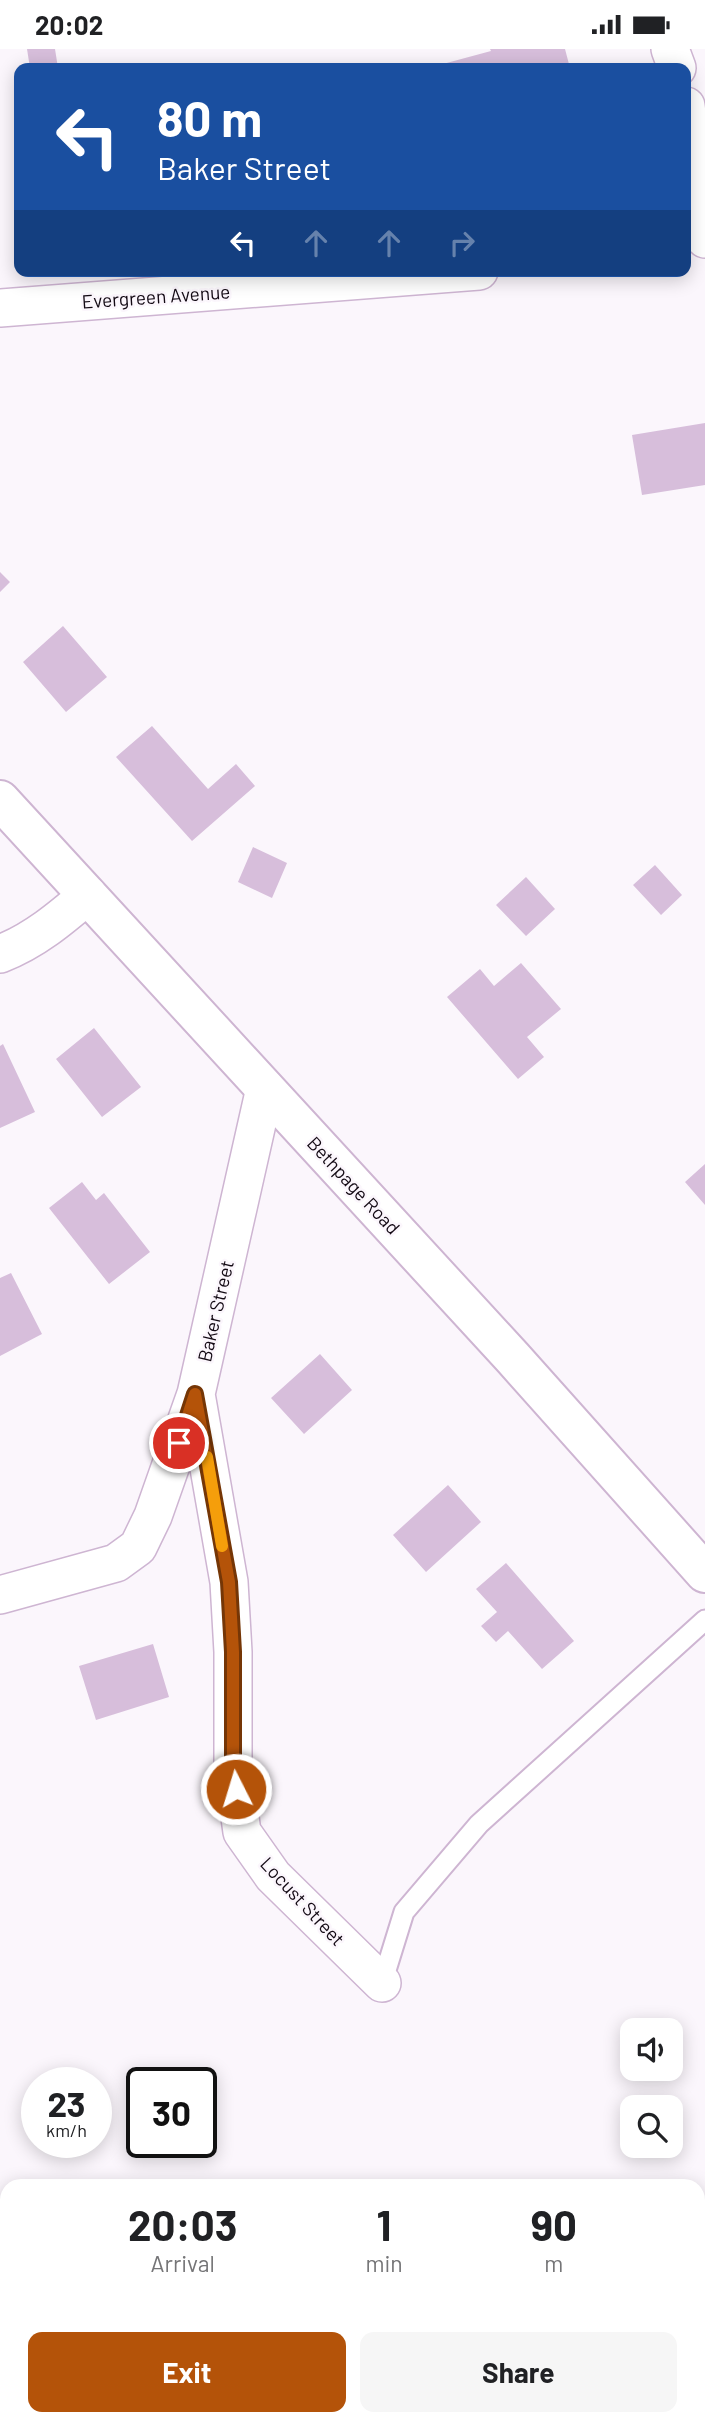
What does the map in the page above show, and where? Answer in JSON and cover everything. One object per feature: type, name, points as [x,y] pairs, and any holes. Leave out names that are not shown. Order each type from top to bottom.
[{"type":"street","points":[[691,141],[705,239]]},
{"type":"street","name":"Evergreen Avenue","points":[[0,308],[401,277]]},
{"type":"street","name":"Bethpage Road","points":[[0,800],[513,1358],[705,1573]]},
{"type":"street","points":[[0,954],[21,946],[88,895]]},
{"type":"street","name":"Baker Street","points":[[0,1595],[116,1563],[138,1548],[153,1516],[195,1394],[265,1088]]},
{"type":"street","name":"Locust Street","points":[[195,1394],[229,1582],[233,1652],[233,1767],[242,1832],[274,1876],[382,1983]]},
{"type":"lane","points":[[382,1983],[404,1912],[479,1824],[705,1620]]},
{"type":"building","points":[[27,49],[55,49],[57,63],[29,63]]},
{"type":"building","points":[[490,49],[565,49],[569,63],[447,63],[491,51]]},
{"type":"building","points":[[705,423],[705,485],[642,495],[632,435]]},
{"type":"building","points":[[0,572],[10,582],[0,592]]},
{"type":"building","points":[[63,626],[107,677],[66,712],[23,662]]},
{"type":"building","points":[[152,726],[208,789],[236,764],[255,786],[192,841],[116,757]]},
{"type":"building","points":[[253,847],[287,863],[272,898],[238,882]]},
{"type":"building","points":[[655,865],[682,895],[661,915],[633,885]]},
{"type":"building","points":[[526,877],[555,909],[526,936],[496,905]]},
{"type":"building","points":[[521,963],[561,1009],[527,1037],[544,1057],[518,1079],[447,997],[480,969],[494,986]]},
{"type":"building","points":[[94,1028],[141,1087],[102,1117],[56,1059]]},
{"type":"building","points":[[3,1044],[35,1112],[0,1128],[0,1046]]},
{"type":"building","points":[[705,1164],[705,1205],[685,1182]]},
{"type":"building","points":[[82,1182],[96,1200],[104,1193],[150,1252],[109,1284],[49,1208]]},
{"type":"building","points":[[11,1273],[42,1334],[0,1356],[0,1278]]},
{"type":"building","points":[[320,1354],[352,1390],[304,1434],[271,1398]]},
{"type":"building","points":[[448,1485],[481,1522],[426,1572],[393,1535]]},
{"type":"building","points":[[506,1563],[574,1641],[542,1669],[508,1631],[496,1642],[481,1626],[497,1612],[476,1589]]},
{"type":"building","points":[[153,1644],[169,1697],[96,1720],[79,1666]]},
{"type":"slow traffic","points":[[207,1457],[222,1546]]},
{"type":"route","points":[[179,1443],[195,1394],[229,1582],[233,1652],[233,1767],[236,1789]]}]
